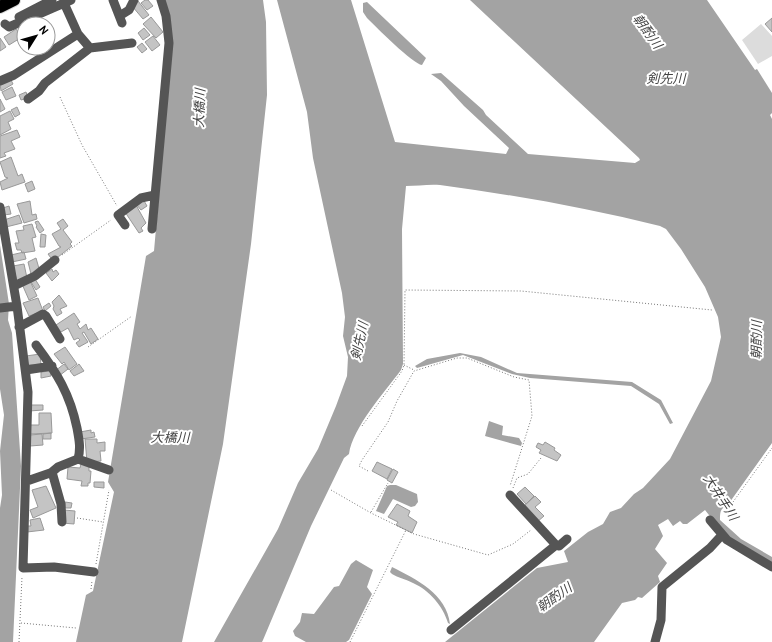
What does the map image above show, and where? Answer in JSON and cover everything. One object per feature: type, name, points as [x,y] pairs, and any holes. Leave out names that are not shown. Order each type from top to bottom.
[{"type":"highway","points":[[0,7],[14,0]]},
{"type":"street","points":[[2,25],[52,0]]},
{"type":"street","points":[[114,0],[121,19],[129,10],[134,0]]},
{"type":"street","points":[[152,229],[168,43],[166,16],[161,0]]},
{"type":"street","points":[[2,25],[9,27],[67,2],[78,34],[90,48]]},
{"type":"street","points":[[0,81],[14,75],[78,34]]},
{"type":"street","points":[[28,99],[38,93],[46,83],[90,48],[132,43]]},
{"type":"street","points":[[124,225],[120,214],[142,198],[148,195],[154,195]]},
{"type":"street","points":[[0,207],[14,286],[28,392],[27,481],[23,568],[54,567],[94,572]]},
{"type":"street","points":[[14,286],[35,276],[55,260]]},
{"type":"street","points":[[0,308],[16,306]]},
{"type":"street","points":[[19,327],[43,314],[46,316],[60,339]]},
{"type":"street","points":[[36,345],[52,366],[63,384],[72,409],[80,446],[78,459]]},
{"type":"street","points":[[26,370],[52,366]]},
{"type":"street","points":[[27,481],[53,472],[58,467],[78,459],[109,470]]},
{"type":"street","points":[[53,472],[62,511],[62,522]]},
{"type":"street","points":[[509,493],[556,545]]},
{"type":"street","points":[[710,520],[721,536],[736,547],[772,567]]},
{"type":"street","points":[[655,642],[661,620],[662,587],[710,548],[721,536]]},
{"type":"street","points":[[451,630],[556,545],[559,546],[567,539]]},
{"type":"path","points":[[55,260],[120,214],[82,145],[60,97]]},
{"type":"path","points":[[362,426],[402,371],[404,365],[405,290],[521,291],[712,310]]},
{"type":"path","points":[[88,347],[132,316]]},
{"type":"path","points":[[368,471],[360,466],[362,460],[388,422],[397,401],[414,371],[457,358],[467,358],[514,377],[530,380],[532,416],[509,493]]},
{"type":"path","points":[[404,365],[414,371]]},
{"type":"path","points":[[733,502],[772,448]]},
{"type":"path","points":[[509,493],[517,478],[528,474],[542,458]]},
{"type":"path","points":[[371,513],[388,483]]},
{"type":"path","points":[[91,588],[109,490]]},
{"type":"path","points":[[331,490],[371,513],[414,534],[488,555],[513,544],[538,525]]},
{"type":"path","points":[[77,518],[103,522]]},
{"type":"path","points":[[350,642],[406,530]]},
{"type":"path","points":[[19,642],[23,568]]},
{"type":"path","points":[[20,623],[76,628]]},
{"type":"shaded area","points":[[761,24],[772,36],[772,56],[758,64],[742,40]]},
{"type":"water","name":"大橋川","points":[[164,0],[263,0],[266,22],[267,95],[251,244],[223,444],[182,642],[76,642],[86,595],[93,591],[114,492],[108,482],[146,256],[154,251],[172,46]]},
{"type":"water","name":"剣先川","points":[[277,0],[351,0],[395,142],[506,154],[509,148],[464,106],[441,81],[431,74],[441,73],[483,110],[486,115],[528,154],[635,163],[640,160],[639,158],[470,0],[707,0],[755,70],[757,69],[772,93],[772,113],[770,115],[772,119],[772,443],[727,506],[722,509],[720,513],[720,520],[741,539],[772,557],[772,563],[724,534],[705,510],[687,524],[683,524],[680,521],[673,526],[668,519],[658,525],[663,536],[655,549],[667,563],[658,576],[660,582],[642,598],[638,597],[635,600],[622,603],[594,642],[445,642],[537,568],[568,562],[564,551],[588,532],[603,524],[610,512],[621,508],[634,494],[643,488],[670,459],[711,381],[721,337],[718,317],[705,287],[681,249],[666,229],[660,226],[551,202],[495,193],[440,185],[406,186],[402,229],[403,364],[401,370],[370,410],[356,433],[349,454],[344,458],[311,526],[262,642],[214,642],[278,529],[298,483],[318,449],[347,376],[348,357],[343,336],[345,317],[342,293],[313,158],[307,112]]},
{"type":"water","points":[[367,2],[426,58],[422,65],[403,52],[367,18],[363,12],[363,3]]},
{"type":"water","points":[[0,245],[9,304],[8,320],[12,333],[21,466],[13,642],[0,642],[0,508],[2,495],[0,451],[4,415],[0,389]]},
{"type":"water","points":[[460,353],[481,357],[517,373],[632,382],[661,400],[673,423],[670,424],[659,404],[631,386],[530,378],[512,374],[463,355],[417,368],[415,366],[427,359]]},
{"type":"water","points":[[489,421],[503,426],[502,435],[519,438],[522,443],[521,446],[485,436]]},
{"type":"water","points":[[396,485],[417,494],[418,502],[415,506],[411,507],[393,499],[384,514],[376,511],[387,486]]},
{"type":"water","points":[[356,560],[373,570],[367,587],[372,594],[349,640],[346,642],[306,642],[295,636],[293,631],[300,622],[302,613],[314,614],[334,587],[339,586],[351,564]]},
{"type":"water","points":[[392,567],[420,582],[437,596],[448,613],[450,624],[448,623],[443,611],[435,599],[430,594],[419,586],[392,574],[390,572]]},
{"type":"building","points":[[148,0],[153,6],[147,10],[141,3]]},
{"type":"building","points":[[138,1],[149,15],[143,19],[132,6]]},
{"type":"building","points":[[151,17],[163,32],[156,38],[143,24]]},
{"type":"building","points":[[772,18],[772,32],[765,24]]},
{"type":"building","points":[[144,28],[150,35],[143,40],[138,33]]},
{"type":"building","points":[[16,29],[16,41],[9,45],[4,37]]},
{"type":"building","points":[[153,36],[160,45],[152,51],[145,42]]},
{"type":"building","points":[[0,38],[6,47],[0,51]]},
{"type":"building","points":[[142,43],[147,49],[142,53],[137,47]]},
{"type":"building","points":[[10,78],[13,84],[1,91],[0,83]]},
{"type":"building","points":[[12,87],[16,96],[6,100],[2,92]]},
{"type":"building","points":[[26,92],[28,98],[21,100],[19,95]]},
{"type":"building","points":[[0,99],[5,109],[0,112]]},
{"type":"building","points":[[17,107],[20,114],[15,117],[11,110]]},
{"type":"building","points":[[10,111],[14,119],[8,122],[11,129],[0,135],[0,116]]},
{"type":"building","points":[[17,130],[20,137],[11,141],[15,149],[4,153],[6,156],[0,158],[0,136]]},
{"type":"building","points":[[11,157],[18,176],[22,174],[25,182],[2,190],[0,182],[8,178],[5,177],[0,162]]},
{"type":"building","points":[[32,181],[35,189],[28,192],[25,184]]},
{"type":"building","points":[[143,199],[147,206],[141,210],[136,204]]},
{"type":"building","points":[[30,201],[32,215],[36,214],[37,219],[24,223],[17,204]]},
{"type":"building","points":[[136,205],[146,223],[141,228],[143,231],[139,233],[125,212]]},
{"type":"building","points":[[9,206],[11,214],[4,215],[3,208]]},
{"type":"building","points":[[19,215],[22,223],[6,227],[4,220]]},
{"type":"building","points":[[63,219],[68,226],[63,230],[72,242],[70,244],[72,246],[53,261],[48,254],[61,247],[52,234],[61,229],[57,223]]},
{"type":"building","points":[[38,221],[44,230],[40,233],[35,222]]},
{"type":"building","points":[[32,224],[36,237],[32,238],[35,251],[22,253],[21,250],[17,250],[15,243],[19,243],[16,231],[24,230],[23,226]]},
{"type":"building","points":[[41,234],[46,235],[45,247],[40,247]]},
{"type":"building","points":[[24,252],[26,259],[12,262],[11,255]]},
{"type":"building","points":[[36,258],[40,272],[31,274],[28,262]]},
{"type":"building","points":[[24,264],[27,278],[17,281],[13,266]]},
{"type":"building","points":[[52,269],[53,272],[56,270],[59,274],[52,281],[46,273]]},
{"type":"building","points":[[35,279],[40,287],[36,290],[31,282]]},
{"type":"building","points":[[30,281],[37,296],[29,300],[22,284]]},
{"type":"building","points":[[59,295],[67,306],[60,309],[62,313],[57,316],[53,309],[54,306],[52,302]]},
{"type":"building","points":[[38,298],[43,311],[29,316],[23,303]]},
{"type":"building","points":[[49,303],[51,306],[45,311],[43,307]]},
{"type":"building","points":[[74,313],[80,322],[77,324],[80,329],[86,324],[88,330],[91,328],[98,339],[91,344],[84,332],[82,333],[88,342],[79,347],[76,343],[80,340],[78,338],[74,340],[68,328],[61,332],[56,325]]},
{"type":"building","points":[[65,347],[77,364],[69,370],[64,362],[62,364],[54,354]]},
{"type":"building","points":[[40,354],[41,365],[27,365],[26,356]]},
{"type":"building","points":[[64,364],[68,369],[59,376],[55,371]]},
{"type":"building","points":[[79,364],[84,371],[74,376],[70,371]]},
{"type":"building","points":[[50,371],[51,376],[41,378],[41,372]]},
{"type":"building","points":[[29,405],[43,405],[43,410],[29,411]]},
{"type":"building","points":[[39,413],[51,413],[52,433],[30,434],[29,425],[39,425]]},
{"type":"building","points":[[91,430],[91,433],[94,432],[95,437],[81,439],[80,432]]},
{"type":"building","points":[[51,433],[51,439],[43,439],[43,434]]},
{"type":"building","points":[[42,434],[43,445],[30,446],[30,435]]},
{"type":"building","points":[[85,439],[97,439],[97,443],[105,442],[105,451],[100,451],[101,461],[87,462]]},
{"type":"building","points":[[545,442],[555,448],[554,450],[561,455],[557,461],[539,453],[541,450],[536,447],[538,443],[543,445]]},
{"type":"building","points":[[377,462],[392,469],[387,479],[372,471]]},
{"type":"building","points":[[81,464],[89,465],[89,471],[91,471],[90,483],[88,483],[88,486],[81,486],[82,481],[67,479],[68,467],[80,468]]},
{"type":"building","points":[[393,469],[398,472],[392,483],[387,480]]},
{"type":"building","points":[[94,482],[104,482],[104,488],[94,487]]},
{"type":"building","points":[[46,486],[56,508],[33,518],[30,510],[38,507],[32,490]]},
{"type":"building","points":[[525,487],[534,496],[526,504],[517,494]]},
{"type":"building","points":[[535,496],[541,502],[535,507],[544,516],[537,522],[522,508]]},
{"type":"building","points":[[65,502],[72,503],[71,508],[65,508]]},
{"type":"building","points":[[397,504],[410,511],[408,516],[417,522],[412,533],[396,525],[398,522],[388,517]]},
{"type":"building","points":[[64,510],[75,511],[74,524],[62,523]]},
{"type":"building","points":[[40,518],[44,530],[27,532],[26,526],[31,526],[30,520]]},
{"type":"water label","name":"朝酌川","points":[[648,31]]},
{"type":"water label","name":"朝酌川","points":[[756,340]]},
{"type":"water label","name":"大井手川","points":[[721,497]]},
{"type":"water label","name":"朝酌川","points":[[554,597]]}]
